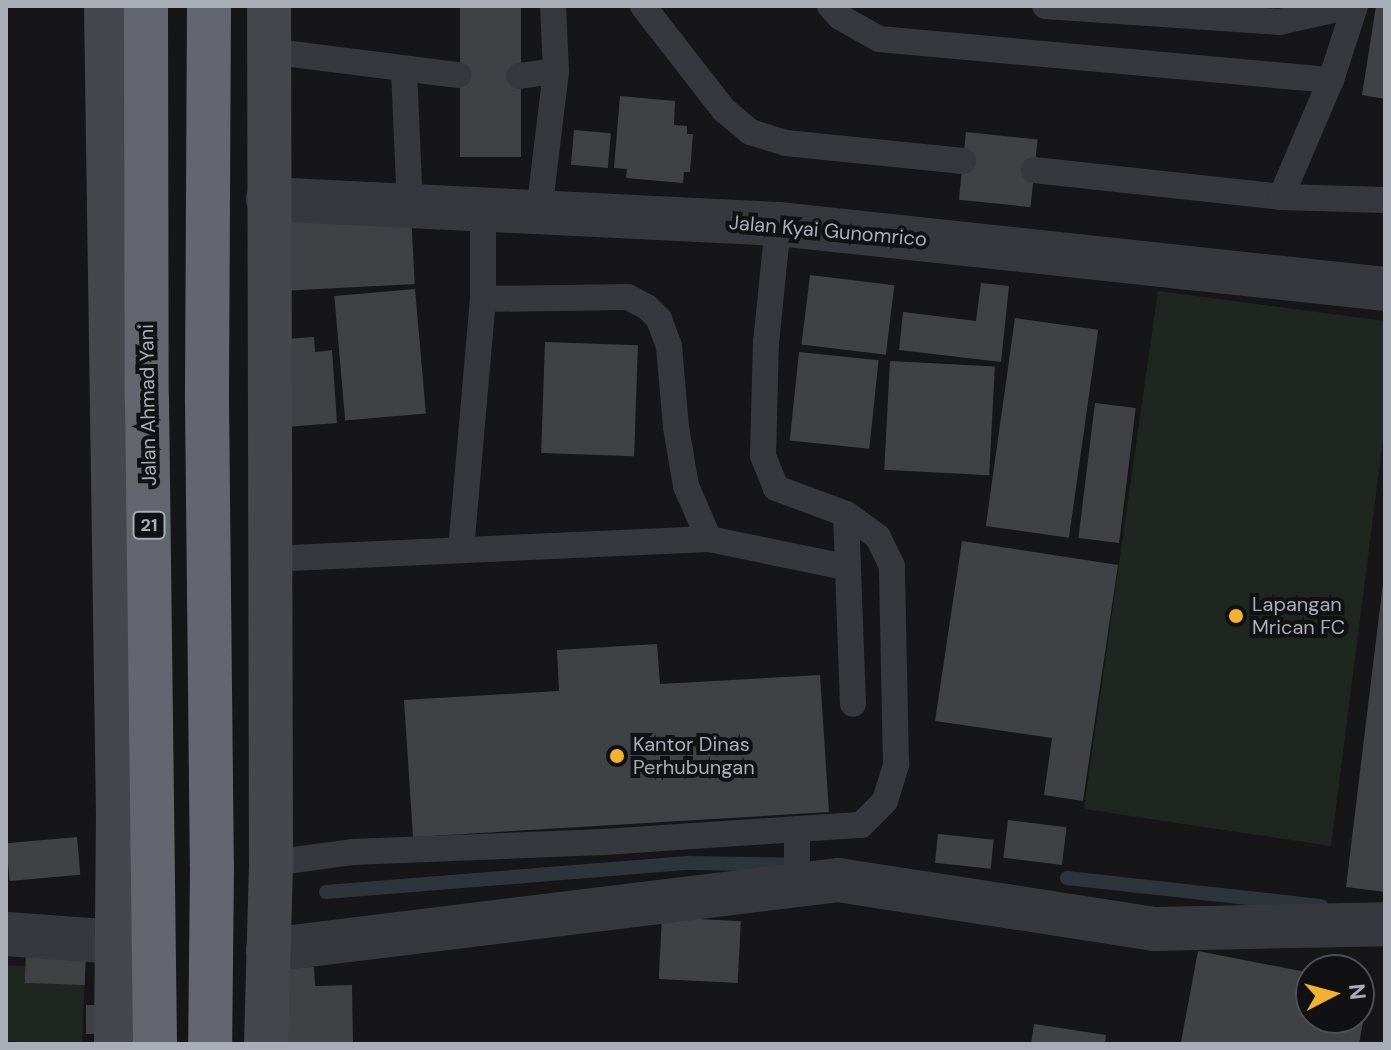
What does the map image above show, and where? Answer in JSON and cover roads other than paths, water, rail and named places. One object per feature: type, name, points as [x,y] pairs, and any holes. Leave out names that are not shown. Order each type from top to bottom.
[{"type":"highway","name":"Jalan Ahmad Yani","points":[[146,6],[147,399],[155,1044]]},
{"type":"highway","points":[[209,6],[210,1044]]},
{"type":"highway","points":[[147,399],[207,401]]},
{"type":"street","points":[[106,6],[118,942],[116,1044]]},
{"type":"street","points":[[266,1044],[271,863],[269,6]]},
{"type":"street","name":"Jalan Kyai Gunomrico","points":[[268,199],[778,224],[1385,289]]},
{"type":"street","points":[[268,950],[797,858],[838,880],[1154,929],[1385,924]]},
{"type":"street","points":[[6,934],[118,942]]},
{"type":"lane","points":[[539,212],[556,71],[553,6]]},
{"type":"lane","points":[[643,6],[724,110],[750,132],[786,143],[963,161]]},
{"type":"lane","points":[[830,6],[840,17],[879,39],[1331,80]]},
{"type":"lane","points":[[1045,6],[1279,22],[1353,6],[1331,80],[1281,197]]},
{"type":"lane","points":[[268,51],[458,75]]},
{"type":"lane","points":[[404,70],[410,205]]},
{"type":"lane","points":[[519,76],[556,71]]},
{"type":"lane","points":[[1034,170],[1281,197],[1385,200]]},
{"type":"lane","points":[[461,550],[483,299],[483,209]]},
{"type":"lane","points":[[271,863],[352,852],[797,858],[861,825],[885,801],[896,764],[892,566],[878,537],[846,514],[776,488],[763,455],[766,343],[778,224]]},
{"type":"lane","points":[[483,299],[628,297],[647,307],[659,319],[669,346],[676,427],[686,486],[709,539]]},
{"type":"lane","points":[[846,514],[853,704]]},
{"type":"lane","points":[[268,559],[709,539],[846,567]]},
{"type":"waterway","points":[[326,892],[688,863],[802,865]]},
{"type":"waterway","points":[[1067,878],[1321,906]]},
{"type":"place","name":"Lapangan Mrican FC","points":[[1236,616]]},
{"type":"place","name":"Kantor Dinas Perhubungan","points":[[617,756]]}]
